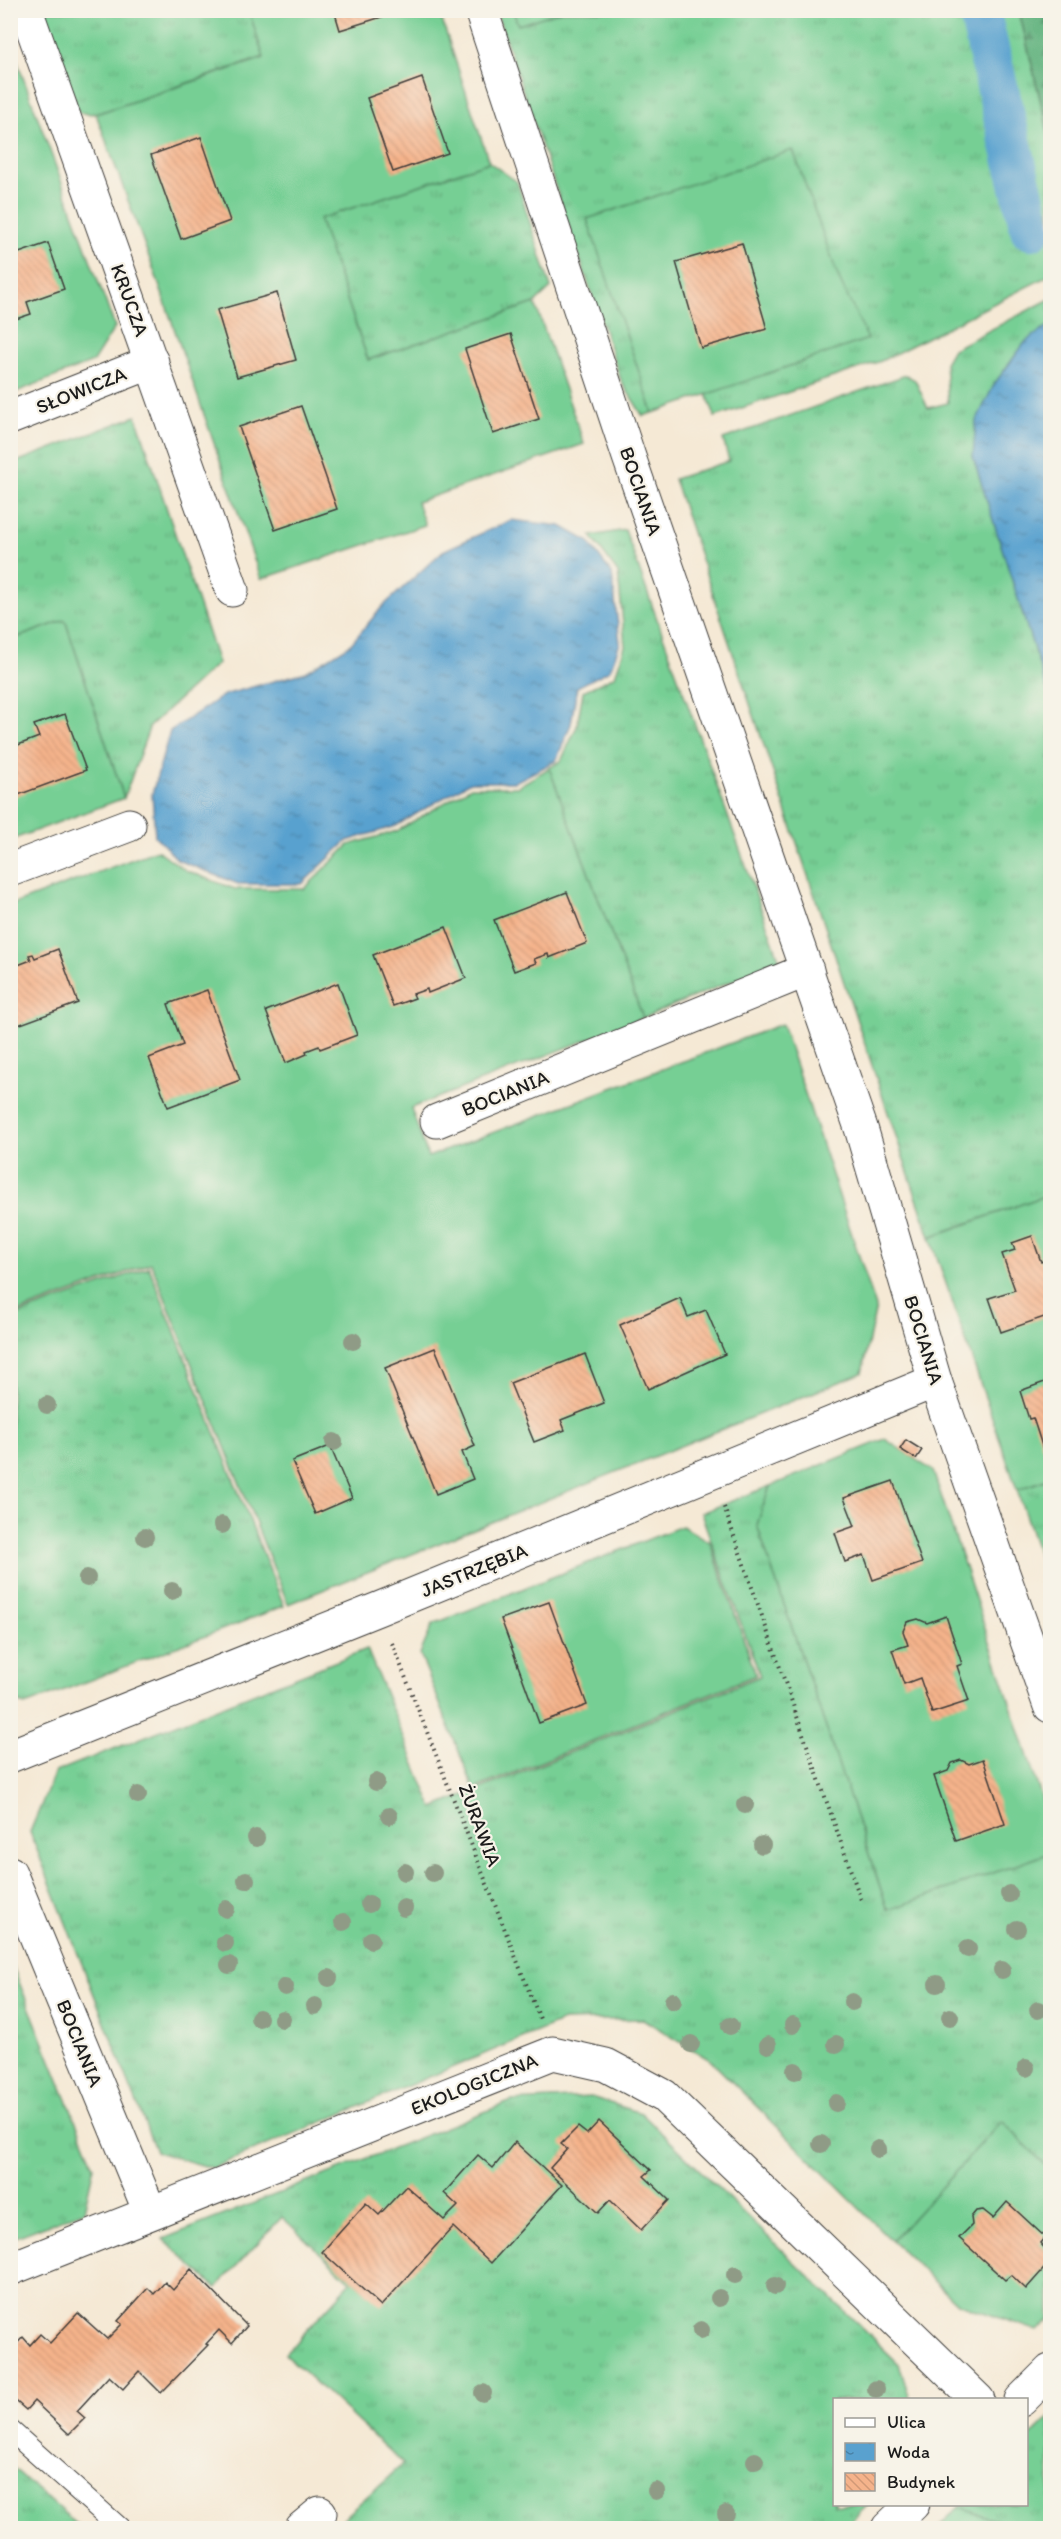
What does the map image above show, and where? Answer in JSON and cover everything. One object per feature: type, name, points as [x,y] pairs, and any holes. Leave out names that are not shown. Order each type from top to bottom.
[{"type":"street","name":"KRUCZA","points":[[26,10],[232,590]]},
{"type":"street","name":"BOCIANIA","points":[[481,10],[629,457],[861,1128],[935,1381],[1050,1706]]},
{"type":"street","name":"SŁOWICZA","points":[[10,418],[152,362]]},
{"type":"street","points":[[10,870],[129,825]]},
{"type":"street","name":"BOCIANIA","points":[[437,1122],[807,970]]},
{"type":"street","name":"JASTRZĘBIA","points":[[10,1756],[378,1609],[935,1381]]},
{"type":"street","name":"BOCIANIA","points":[[10,1873],[150,2212]]},
{"type":"street","name":"EKOLOGICZNA","points":[[10,2269],[553,2053],[606,2065],[664,2096],[976,2398]]},
{"type":"street","points":[[1023,2398],[1050,2371]]},
{"type":"street","points":[[888,2529],[912,2506]]},
{"type":"lane","points":[[10,2430],[120,2529]]},
{"type":"path","points":[[711,1472],[861,1900]]},
{"type":"path","name":"ŻURAWIA","points":[[378,1609],[553,2053]]},
{"type":"green space","points":[[513,10],[561,11],[518,25]]},
{"type":"green space","points":[[41,11],[249,11],[264,57],[96,114],[79,113]]},
{"type":"green space","points":[[249,11],[439,11],[489,162],[319,219],[368,360],[535,303],[584,444],[417,502],[425,525],[261,579],[156,276],[96,114],[264,58]]},
{"type":"green space","points":[[496,11],[1019,11],[1050,140],[1050,275],[881,361],[715,417],[707,394],[643,416],[622,383]]},
{"type":"green space","points":[[1019,11],[1050,11],[1050,140]]},
{"type":"green space","points":[[10,42],[115,327],[93,362],[11,394]]},
{"type":"green space","points":[[793,150],[839,279],[868,339],[653,413],[587,219]]},
{"type":"green space","points":[[489,162],[517,182],[551,288],[535,303],[368,360],[319,219]]},
{"type":"green space","points":[[1050,299],[1050,1194],[930,1237],[674,479],[729,461],[723,439],[906,375],[915,380],[928,408],[948,403],[945,363],[953,349]]},
{"type":"green space","points":[[136,416],[218,663],[150,726],[124,798],[65,620],[11,640],[11,464]]},
{"type":"green space","points":[[625,530],[780,961],[643,1018],[549,768],[561,761],[577,726],[583,691],[615,676],[625,646],[618,573],[591,536]]},
{"type":"green space","points":[[65,620],[124,798],[11,840],[11,640]]},
{"type":"green space","points":[[549,768],[643,1018],[411,1108],[428,1157],[782,1024],[876,1307],[862,1373],[288,1604],[151,1263],[11,1315],[11,905],[157,850],[187,871],[235,889],[304,889],[349,845],[397,831],[471,787],[517,787]]},
{"type":"green space","points":[[1050,1194],[1050,1478],[1017,1490],[930,1237]]},
{"type":"green space","points":[[149,1267],[284,1606],[25,1705],[10,1701],[11,1317]]},
{"type":"green space","points":[[885,1439],[933,1471],[1050,1823],[1050,1853],[888,1910],[757,1525],[770,1486]]},
{"type":"green space","points":[[1050,1478],[1050,1590],[1017,1490]]},
{"type":"green space","points":[[770,1486],[757,1525],[888,1910],[1050,1853],[1050,2170],[1002,2121],[892,2241],[710,2060],[643,2019],[563,2021],[212,2168],[156,2152],[30,1832],[55,1772],[367,1649],[433,1808],[760,1676],[701,1513]]},
{"type":"green space","points":[[682,1526],[710,1542],[756,1675],[474,1789],[420,1654],[433,1624]]},
{"type":"green space","points":[[10,1960],[94,2166],[84,2211],[11,2239]]},
{"type":"green space","points":[[591,2097],[641,2113],[899,2364],[910,2398],[833,2398],[833,2506],[867,2506],[844,2528],[332,2528],[403,2464],[285,2354],[351,2282],[282,2217],[216,2288],[163,2239],[512,2101]]},
{"type":"green space","points":[[1002,2121],[1050,2170],[1050,2319],[1038,2331],[957,2303],[892,2241]]},
{"type":"green space","points":[[1050,2417],[1050,2528],[1024,2528],[958,2508],[960,2506],[1028,2506],[1028,2439]]},
{"type":"green space","points":[[11,2466],[81,2528],[11,2528]]},
{"type":"green space","points":[[958,2508],[1024,2528],[937,2528]]},
{"type":"water","points":[[1050,325],[1050,700],[973,457],[976,421],[995,383],[1026,341]]},
{"type":"water","points":[[511,520],[561,526],[588,541],[612,574],[620,643],[610,670],[577,687],[571,724],[556,761],[515,782],[470,782],[396,826],[347,841],[302,884],[238,884],[178,860],[155,836],[152,794],[170,731],[224,695],[306,672],[350,645],[382,607],[443,551]]},
{"type":"building","points":[[334,10],[401,10],[401,11],[340,30]]},
{"type":"building","points":[[422,78],[448,153],[393,172],[367,98]]},
{"type":"building","points":[[201,137],[230,221],[181,239],[151,155]]},
{"type":"building","points":[[48,243],[64,289],[27,302],[31,314],[10,321],[10,256]]},
{"type":"building","points":[[742,243],[767,329],[701,348],[676,262]]},
{"type":"building","points":[[277,293],[296,360],[237,377],[217,310]]},
{"type":"building","points":[[511,334],[539,419],[493,434],[465,349]]},
{"type":"building","points":[[301,406],[337,509],[275,530],[239,427]]},
{"type":"building","points":[[65,714],[86,770],[10,798],[10,748],[39,737],[34,725]]},
{"type":"building","points":[[567,892],[587,943],[549,958],[548,954],[534,959],[536,963],[514,971],[494,920]]},
{"type":"building","points":[[446,927],[466,978],[428,993],[427,989],[413,994],[415,998],[393,1006],[373,955]]},
{"type":"building","points":[[58,949],[78,1003],[10,1028],[10,968],[31,960],[29,955],[33,954],[35,958]]},
{"type":"building","points":[[338,983],[357,1035],[320,1049],[319,1046],[306,1051],[307,1054],[286,1063],[266,1011]]},
{"type":"building","points":[[207,990],[240,1080],[168,1107],[149,1058],[183,1045],[168,1004]]},
{"type":"building","points":[[1032,1236],[1041,1262],[1050,1258],[1050,1315],[1001,1332],[989,1298],[1015,1290],[1002,1254],[1015,1250],[1012,1243]]},
{"type":"building","points":[[680,1298],[688,1317],[706,1310],[725,1354],[648,1389],[620,1325]]},
{"type":"building","points":[[435,1348],[475,1446],[462,1452],[473,1479],[436,1494],[385,1368]]},
{"type":"building","points":[[585,1354],[604,1403],[561,1420],[565,1430],[534,1442],[510,1383]]},
{"type":"building","points":[[1050,1380],[1050,1453],[1045,1455],[1033,1418],[1029,1419],[1020,1391]]},
{"type":"building","points":[[906,1440],[922,1450],[916,1459],[900,1449]]},
{"type":"building","points":[[330,1446],[352,1498],[315,1514],[292,1461]]},
{"type":"building","points":[[893,1481],[922,1563],[873,1580],[864,1555],[845,1562],[835,1533],[855,1526],[844,1498]]},
{"type":"building","points":[[549,1602],[587,1705],[539,1723],[501,1619]]},
{"type":"building","points":[[946,1616],[962,1664],[957,1666],[969,1701],[932,1713],[920,1678],[904,1684],[892,1650],[908,1645],[903,1631],[907,1622],[918,1619],[927,1623]]},
{"type":"building","points":[[983,1759],[1005,1824],[956,1841],[934,1776],[948,1771],[952,1763],[961,1760],[969,1764]]},
{"type":"building","points":[[599,2121],[651,2170],[644,2176],[669,2200],[641,2230],[610,2200],[598,2213],[550,2168],[567,2149],[561,2144],[578,2127],[587,2134]]},
{"type":"building","points":[[515,2142],[562,2185],[491,2263],[453,2227],[381,2306],[322,2252],[366,2203],[379,2215],[406,2186],[444,2220],[458,2206],[444,2193],[478,2155],[493,2168]]},
{"type":"building","points":[[1007,2202],[1045,2237],[1040,2243],[1050,2254],[1050,2262],[1026,2289],[1011,2275],[1005,2280],[959,2238],[972,2225],[971,2217],[976,2211],[983,2210],[993,2218]]},
{"type":"building","points":[[191,2269],[247,2326],[232,2343],[219,2330],[206,2344],[208,2345],[161,2393],[139,2371],[123,2389],[109,2376],[77,2411],[85,2418],[69,2434],[34,2401],[26,2410],[10,2396],[10,2351],[23,2337],[30,2345],[40,2334],[50,2343],[78,2313],[107,2339],[122,2324],[118,2321],[148,2288],[154,2294],[165,2282],[173,2290]]},
{"type":"waterway","points":[[979,10],[1031,229]]}]
